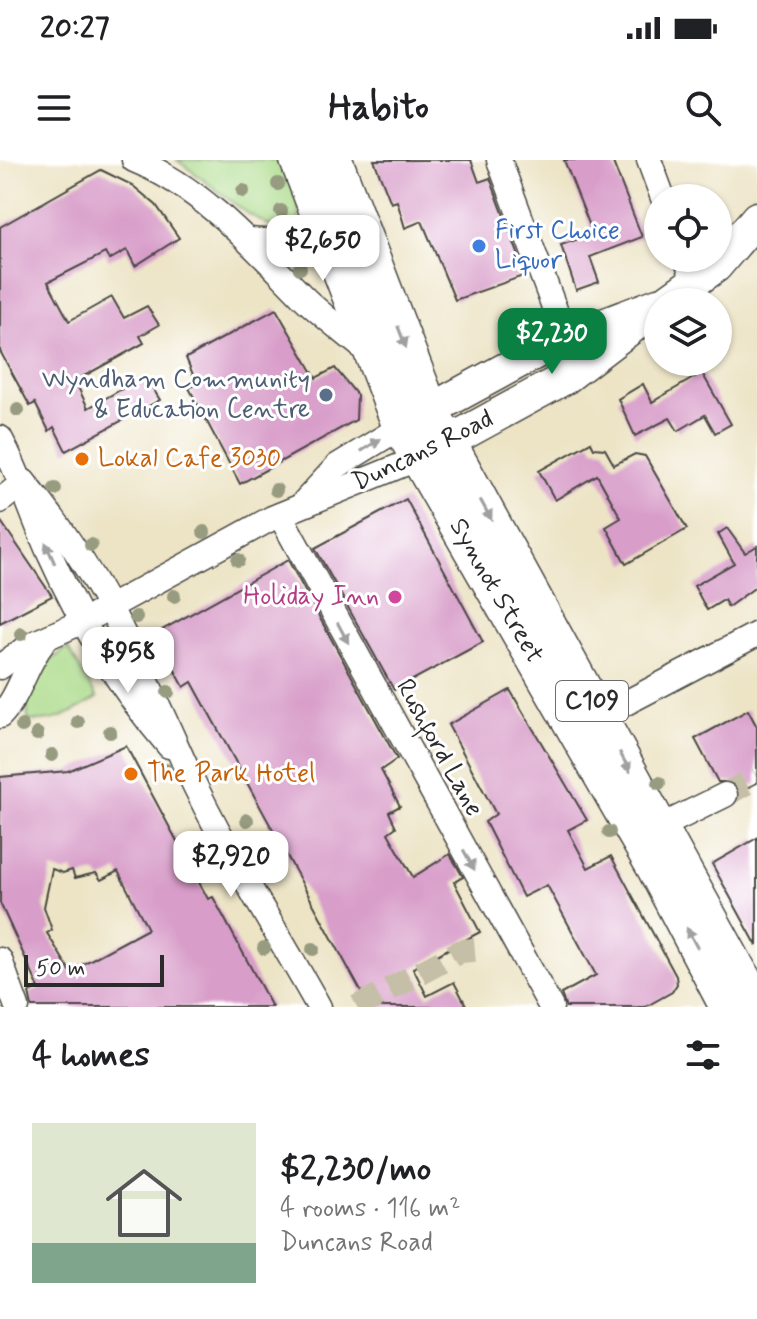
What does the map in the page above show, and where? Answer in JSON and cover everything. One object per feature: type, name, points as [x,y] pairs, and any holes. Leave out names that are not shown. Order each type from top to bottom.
[{"type":"highway","name":"Synnot Street","points":[[298,160],[370,353],[416,418],[747,1003]]},
{"type":"highway","name":"Synnot Street","points":[[334,160],[416,418]]},
{"type":"highway","name":"Synnot Street","points":[[591,728],[660,827],[747,1003]]},
{"type":"main road","points":[[732,251],[757,218]]},
{"type":"main road","points":[[677,288],[689,272]]},
{"type":"main road","name":"Duncans Road","points":[[416,418],[566,339],[644,311]]},
{"type":"main road","name":"Duncans Road","points":[[433,450],[565,378],[644,317]]},
{"type":"street","points":[[134,160],[202,201],[250,240],[304,298],[370,353]]},
{"type":"street","points":[[499,160],[566,339]]},
{"type":"street","points":[[649,160],[658,184]]},
{"type":"street","points":[[250,240],[271,242],[296,237],[320,218]]},
{"type":"street","name":"Duncans Road","points":[[302,504],[337,466],[416,418]]},
{"type":"street","points":[[0,438],[24,482],[51,559],[136,705],[186,767]]},
{"type":"street","name":"Duncans Road","points":[[0,667],[48,637],[86,620],[280,515],[433,450]]},
{"type":"street","points":[[0,501],[24,482]]},
{"type":"street","points":[[24,482],[63,530],[110,606],[186,767],[319,1007]]},
{"type":"street","name":"Rushford Lane","points":[[280,515],[551,1007]]},
{"type":"street","points":[[591,728],[757,634]]},
{"type":"street","points":[[6,708],[26,666],[48,637]]},
{"type":"street","points":[[0,675],[10,688],[6,708]]},
{"type":"street","points":[[660,827],[725,795]]},
{"type":"street","points":[[0,960],[17,1007]]},
{"type":"green space","points":[[177,160],[284,160],[298,203],[299,222],[279,231],[247,213]]},
{"type":"green space","points":[[68,648],[97,698],[55,719],[28,720],[29,695],[36,677]]},
{"type":"building","name":"First Choice Liquor","points":[[374,160],[471,160],[479,182],[490,178],[526,275],[455,300],[422,221],[405,228],[397,201],[391,203]]},
{"type":"building","points":[[564,160],[612,160],[642,237],[590,257],[599,282],[576,290],[561,245],[593,234]]},
{"type":"building","points":[[101,170],[132,185],[156,205],[179,238],[135,266],[127,250],[109,260],[105,253],[48,282],[69,321],[112,297],[124,318],[147,306],[159,325],[140,336],[144,343],[75,381],[88,408],[145,376],[160,400],[66,451],[54,427],[49,431],[35,403],[30,406],[0,351],[0,227]]},
{"type":"building","points":[[276,309],[316,378],[335,368],[357,395],[356,420],[240,484],[189,388],[197,384],[186,358]]},
{"type":"building","points":[[697,376],[704,376],[731,424],[715,433],[705,415],[678,431],[670,418],[635,436],[618,399],[643,384],[652,402]]},
{"type":"building","points":[[591,442],[594,448],[605,449],[614,465],[635,454],[645,456],[687,529],[626,564],[606,527],[621,518],[597,475],[555,500],[539,471]]},
{"type":"building","name":"Holiday Inn","points":[[406,499],[483,642],[394,690],[315,548]]},
{"type":"building","points":[[0,520],[52,596],[0,623]]},
{"type":"building","points":[[727,528],[745,553],[757,546],[757,586],[728,607],[724,600],[707,610],[694,586],[734,563],[718,534]]},
{"type":"building","points":[[288,560],[397,759],[381,770],[400,806],[389,812],[396,827],[388,833],[413,877],[450,854],[463,877],[454,882],[480,932],[413,968],[427,996],[454,982],[467,1007],[375,1007],[368,993],[363,995],[192,682],[184,687],[155,634]]},
{"type":"building","points":[[510,690],[587,820],[568,830],[588,868],[611,856],[676,976],[677,984],[672,992],[645,1007],[566,1007],[561,994],[596,975],[547,885],[523,897],[485,822],[496,814],[448,725]]},
{"type":"building","points":[[748,710],[757,727],[757,783],[739,792],[733,782],[718,782],[695,739]]},
{"type":"building","points":[[126,746],[208,899],[213,897],[272,1007],[32,1007],[29,993],[39,988],[0,903],[0,777],[68,771]],"holes":[[[52,869],[63,873],[72,870],[75,878],[96,873],[101,880],[118,871],[148,929],[70,971],[47,933],[52,930],[44,907]]]},
{"type":"building","points":[[757,838],[757,946],[712,864]]},
{"type":"tunnel","points":[[725,795],[757,777]]},
{"type":"tunnel","points":[[357,1007],[461,951],[485,949]]},
{"type":"place","name":"First Choice Liquor","points":[[479,246]]},
{"type":"place","name":"Wyndham Community & Education Centre","points":[[326,395]]},
{"type":"place","name":"Lokal Cafe 3030","points":[[82,459]]},
{"type":"place","name":"Holiday Inn","points":[[395,597]]},
{"type":"place","name":"The Park Hotel","points":[[131,774]]}]
